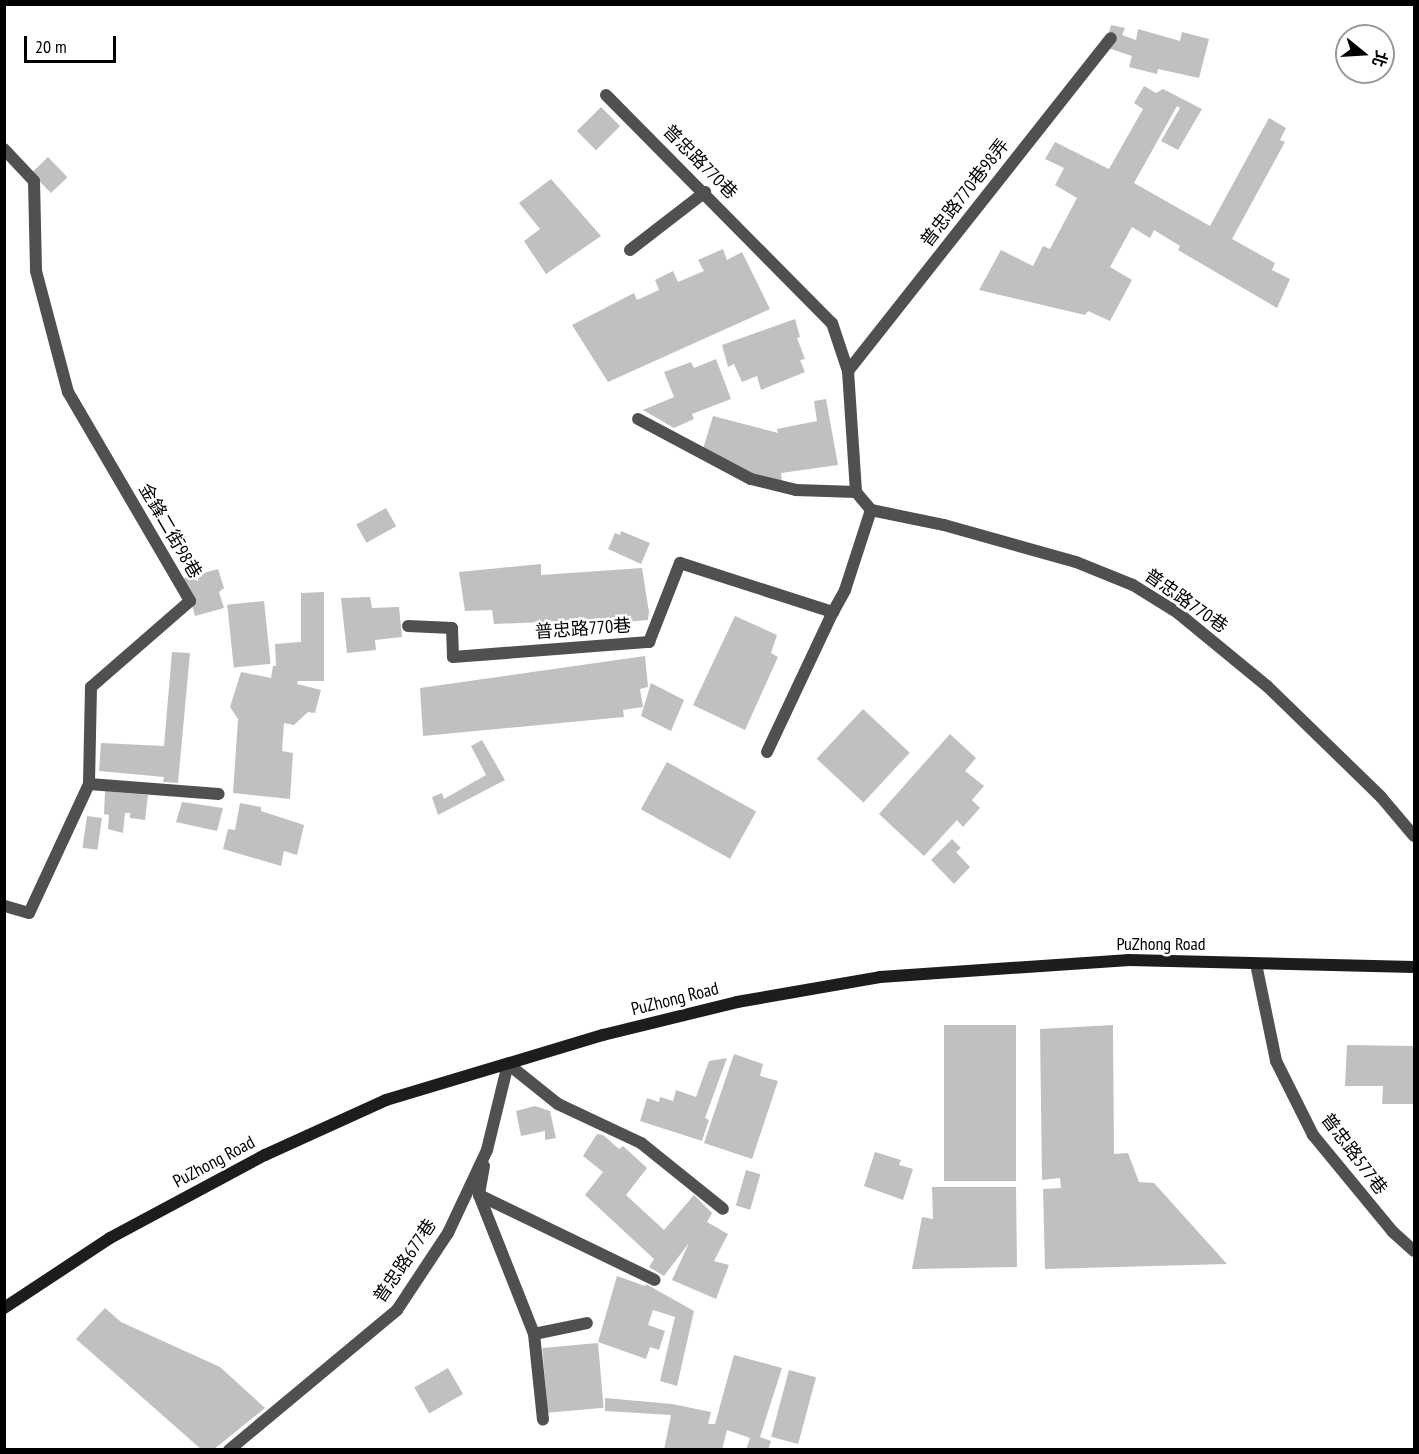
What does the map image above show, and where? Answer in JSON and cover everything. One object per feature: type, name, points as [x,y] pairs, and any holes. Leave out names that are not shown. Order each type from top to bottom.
[{"type":"street","name":"PuZhong Road","points":[[4,1308],[110,1238],[265,1155],[386,1100],[603,1035],[737,1002],[880,977],[1129,960],[1414,967]]},
{"type":"lane","name":"普忠路770巷98弄","points":[[848,371],[1111,38]]},
{"type":"lane","name":"普忠路770巷","points":[[606,95],[705,192],[832,323],[848,371],[856,492]]},
{"type":"lane","name":"金鋒二街98巷","points":[[4,148],[34,181],[36,271],[68,392],[190,601],[92,687],[89,784],[29,913],[4,906]]},
{"type":"lane","points":[[630,250],[705,192]]},
{"type":"lane","points":[[638,419],[751,479],[796,490],[856,492],[871,510],[845,590],[767,752]]},
{"type":"lane","name":"普忠路770巷","points":[[871,510],[944,525],[1076,562],[1133,585],[1178,613],[1267,686],[1381,798],[1414,836]]},
{"type":"lane","name":"普忠路770巷","points":[[408,626],[452,628],[453,657],[650,642],[680,563],[833,612]]},
{"type":"lane","points":[[89,784],[219,795]]},
{"type":"lane","name":"普忠路577巷","points":[[1256,964],[1276,1061],[1313,1136],[1393,1232],[1414,1251]]},
{"type":"lane","points":[[508,1064],[558,1104],[641,1143],[723,1209]]},
{"type":"lane","name":"普忠路677巷","points":[[229,1449],[397,1310],[448,1233],[487,1150],[508,1064]]},
{"type":"lane","points":[[487,1150],[479,1195],[534,1334],[543,1420]]},
{"type":"lane","points":[[479,1195],[655,1280]]},
{"type":"lane","points":[[534,1334],[587,1323]]},
{"type":"building","points":[[1111,25],[1125,28],[1122,35],[1136,40],[1138,29],[1180,41],[1182,32],[1209,39],[1199,78],[1158,69],[1157,74],[1129,67],[1132,56],[1105,47]]},
{"type":"building","points":[[1144,86],[1156,93],[1163,89],[1202,109],[1178,150],[1161,141],[1180,108],[1177,106],[1134,183],[1210,226],[1269,118],[1286,128],[1280,140],[1285,142],[1232,239],[1275,263],[1272,270],[1290,279],[1277,308],[1178,250],[1180,246],[1154,230],[1150,238],[1132,227],[1110,267],[1132,280],[1110,321],[1088,311],[1085,315],[979,290],[1001,250],[1033,266],[1043,246],[1050,249],[1077,198],[1055,185],[1064,168],[1045,159],[1055,142],[1109,169],[1143,109],[1134,103]]},
{"type":"building","points":[[601,107],[620,126],[596,150],[577,131]]},
{"type":"building","points":[[48,157],[67,177],[51,193],[31,173]]},
{"type":"building","points":[[551,179],[601,236],[546,274],[524,241],[540,229],[519,203]]},
{"type":"building","points":[[723,249],[727,260],[742,252],[770,309],[608,382],[572,325],[634,293],[637,300],[659,290],[655,280],[673,271],[678,282],[704,271],[698,260]]},
{"type":"building","points":[[795,319],[800,337],[797,338],[805,359],[800,360],[805,372],[761,390],[757,376],[742,382],[734,364],[728,367],[722,345]]},
{"type":"building","points":[[716,359],[731,399],[692,414],[694,419],[674,428],[643,410],[674,397],[664,372],[691,362],[694,368]]},
{"type":"building","points":[[826,399],[838,465],[781,473],[782,482],[750,473],[703,449],[713,416],[778,433],[777,429],[817,421],[814,401]]},
{"type":"building","points":[[386,508],[396,526],[366,543],[356,524]]},
{"type":"building","points":[[621,531],[650,543],[641,564],[608,549],[615,533],[620,535]]},
{"type":"building","points":[[541,564],[541,575],[642,568],[649,612],[648,620],[545,629],[544,622],[494,624],[492,610],[465,611],[459,572]]},
{"type":"building","points":[[218,569],[224,588],[219,592],[224,608],[195,616],[184,578]]},
{"type":"building","points":[[324,592],[324,681],[298,681],[297,684],[321,690],[315,713],[308,712],[294,725],[284,723],[282,751],[293,753],[290,799],[233,793],[238,719],[230,707],[241,672],[271,678],[273,666],[276,666],[275,644],[301,642],[301,593]]},
{"type":"building","points":[[370,597],[372,608],[399,607],[402,637],[375,640],[376,650],[347,653],[341,598]]},
{"type":"building","points":[[264,601],[271,664],[234,668],[227,605]]},
{"type":"building","points":[[735,616],[777,635],[771,653],[778,657],[745,730],[693,705]]},
{"type":"building","points":[[172,652],[190,653],[178,783],[163,782],[164,777],[99,771],[101,743],[164,746]]},
{"type":"building","points":[[645,656],[648,687],[640,689],[643,707],[623,710],[624,717],[423,736],[420,688]]},
{"type":"building","points":[[651,683],[684,700],[671,731],[641,716]]},
{"type":"building","points":[[863,709],[910,753],[863,802],[817,759]]},
{"type":"building","points":[[950,734],[976,758],[965,771],[984,786],[972,800],[980,808],[963,827],[957,820],[924,856],[879,814]]},
{"type":"building","points":[[482,740],[505,780],[438,815],[432,797],[442,793],[444,799],[486,775],[471,746]]},
{"type":"building","points":[[667,762],[756,811],[730,859],[641,809]]},
{"type":"building","points":[[105,791],[148,795],[145,820],[130,818],[130,813],[125,813],[123,833],[108,829],[109,815],[104,814]]},
{"type":"building","points":[[182,802],[223,808],[217,831],[176,822]]},
{"type":"building","points":[[240,803],[261,807],[261,811],[304,825],[297,855],[284,851],[281,866],[223,849],[228,829],[235,830]]},
{"type":"building","points":[[87,816],[102,818],[97,850],[83,848]]},
{"type":"building","points":[[952,839],[961,848],[956,852],[970,867],[954,884],[931,860]]},
{"type":"building","points":[[944,1025],[1016,1025],[1016,1181],[944,1181]]},
{"type":"building","points":[[1113,1025],[1114,1154],[1128,1153],[1139,1182],[1154,1183],[1227,1264],[1045,1269],[1043,1189],[1061,1188],[1060,1178],[1042,1180],[1040,1029]]},
{"type":"building","points":[[1347,1045],[1414,1046],[1414,1104],[1382,1104],[1383,1086],[1345,1086]]},
{"type":"building","points":[[734,1054],[763,1064],[760,1076],[778,1081],[752,1159],[704,1143]]},
{"type":"building","points":[[727,1058],[705,1118],[709,1120],[702,1141],[640,1121],[647,1098],[659,1102],[660,1097],[673,1101],[676,1090],[696,1097],[709,1061]]},
{"type":"building","points":[[535,1106],[550,1111],[556,1138],[545,1140],[545,1131],[521,1136],[516,1111]]},
{"type":"building","points":[[597,1134],[603,1135],[619,1149],[623,1146],[647,1168],[626,1195],[664,1230],[694,1195],[712,1213],[707,1222],[728,1234],[714,1261],[729,1265],[716,1299],[672,1280],[689,1243],[664,1276],[649,1267],[654,1259],[585,1195],[603,1172],[583,1156]]},
{"type":"building","points":[[875,1152],[901,1160],[899,1165],[913,1169],[903,1200],[864,1186]]},
{"type":"building","points":[[746,1170],[760,1174],[750,1210],[736,1206]]},
{"type":"building","points":[[932,1187],[1016,1187],[1017,1267],[912,1269],[922,1217],[933,1219]]},
{"type":"building","points":[[617,1276],[645,1286],[646,1284],[694,1311],[677,1386],[660,1381],[675,1317],[653,1310],[648,1325],[665,1331],[659,1350],[650,1347],[646,1359],[598,1342]]},
{"type":"building","points":[[105,1308],[121,1322],[220,1367],[265,1408],[213,1450],[202,1450],[76,1339]]},
{"type":"building","points":[[598,1343],[604,1408],[548,1413],[542,1348]]},
{"type":"building","points":[[734,1355],[782,1368],[760,1437],[771,1441],[768,1450],[746,1450],[750,1438],[727,1430],[722,1450],[664,1450],[671,1415],[605,1411],[605,1398],[672,1404],[711,1412],[708,1424],[715,1424]]},
{"type":"building","points":[[448,1368],[463,1394],[429,1413],[414,1388]]},
{"type":"building","points":[[789,1370],[816,1377],[798,1444],[771,1437]]}]
